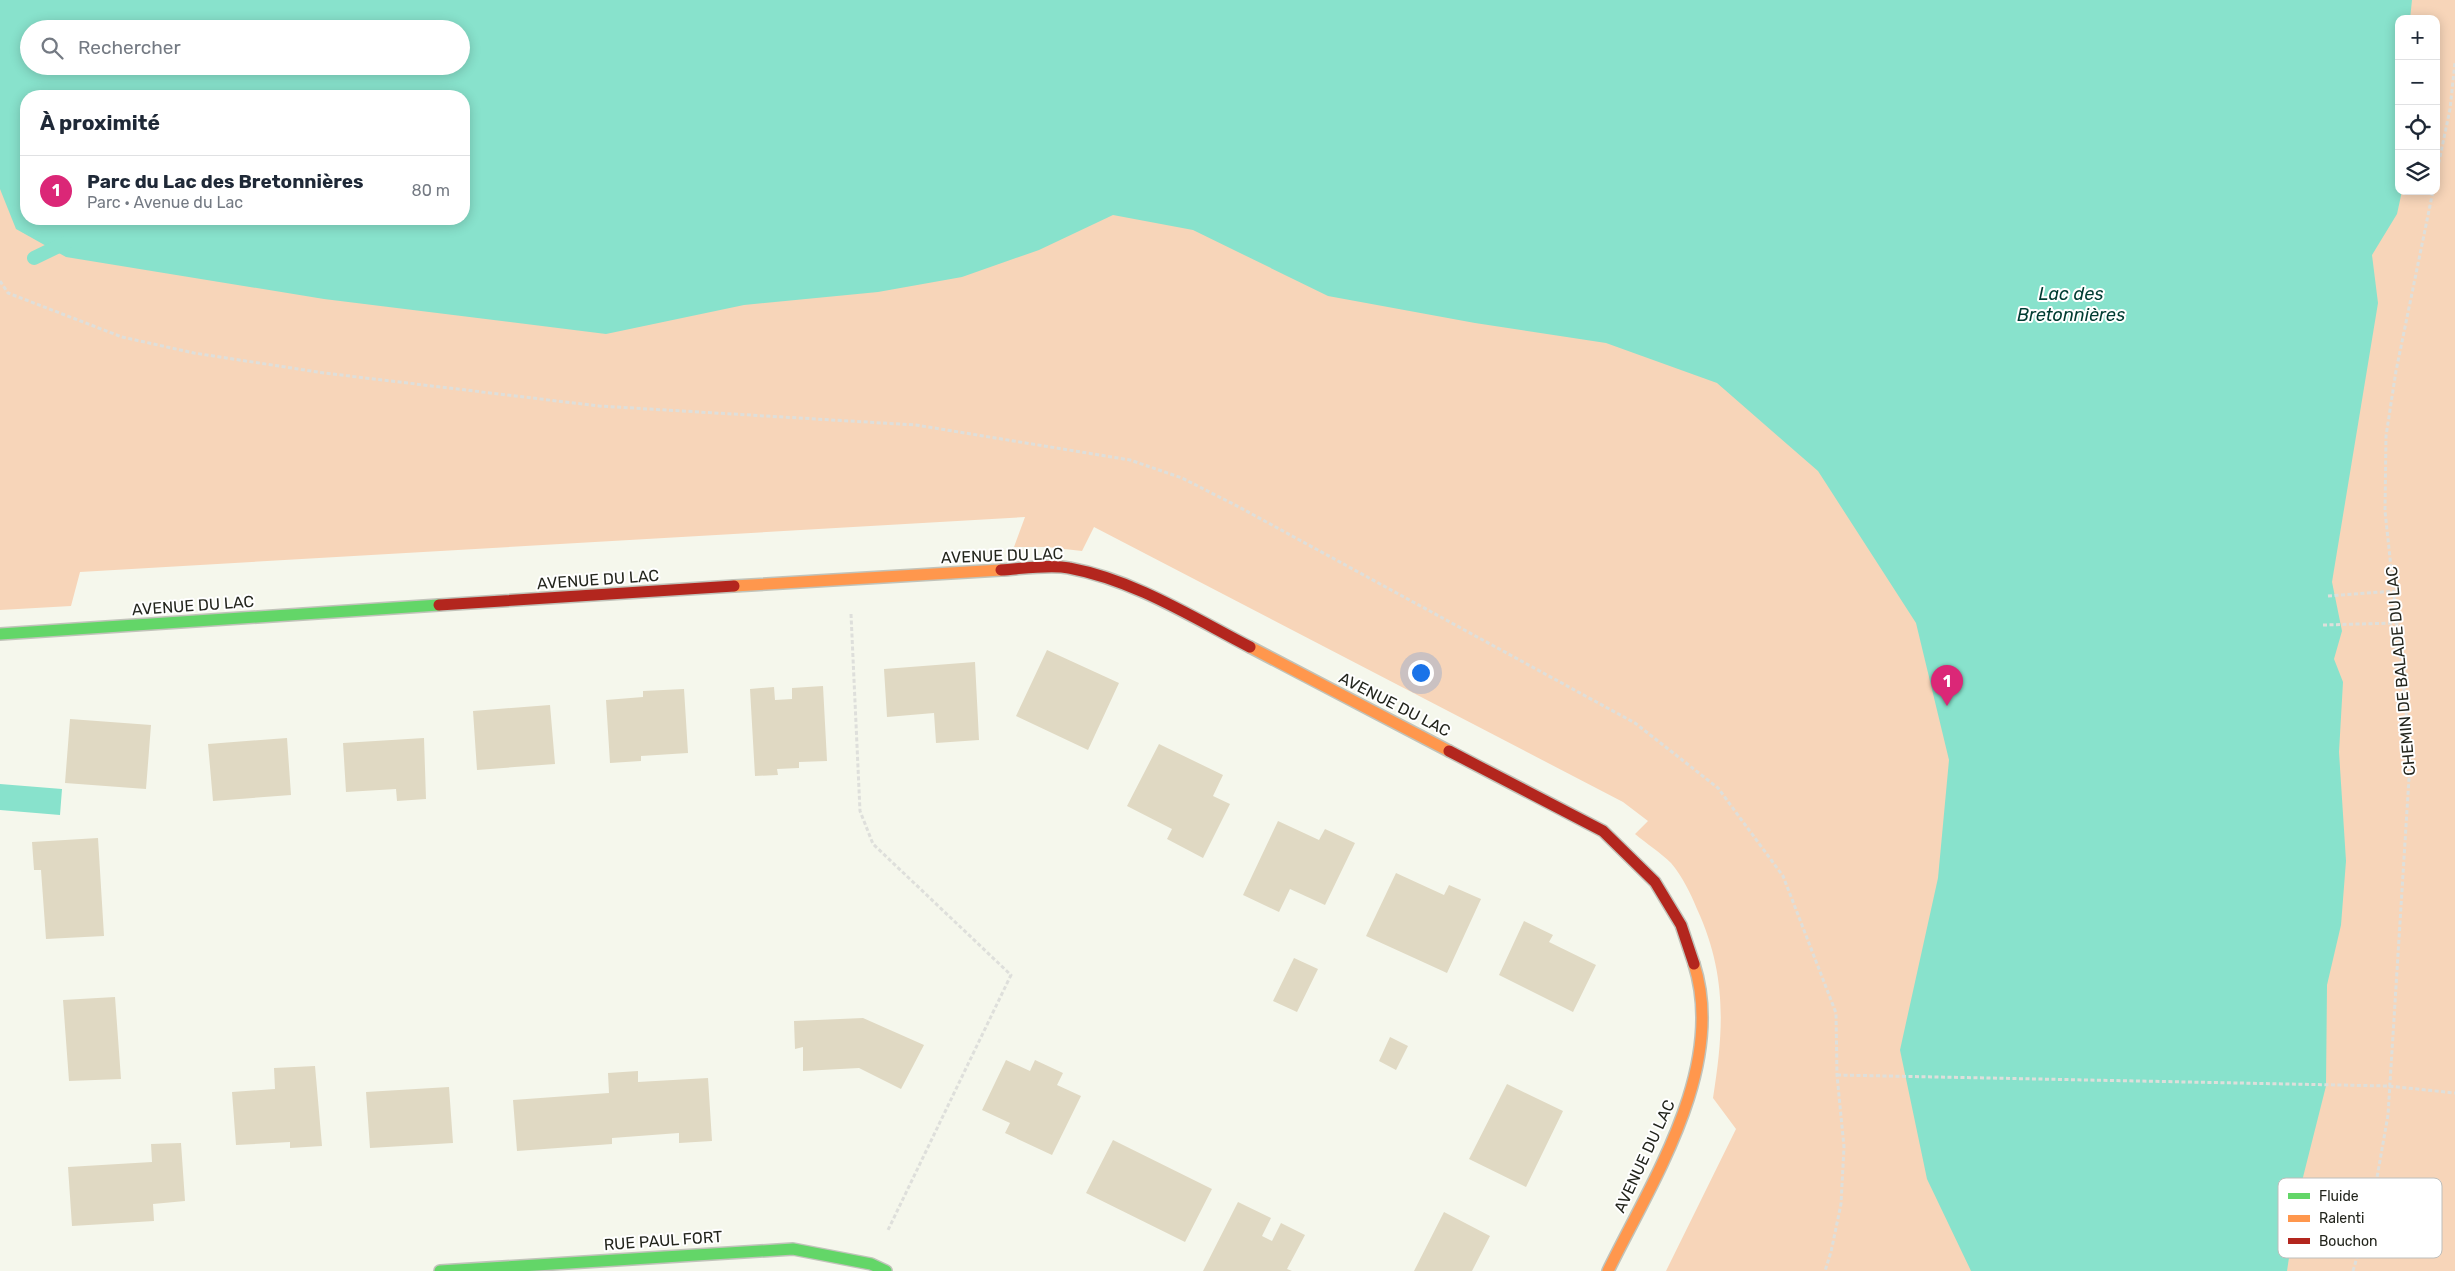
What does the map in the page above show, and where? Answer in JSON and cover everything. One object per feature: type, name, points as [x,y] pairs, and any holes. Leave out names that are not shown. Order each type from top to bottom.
[{"type":"street","name":"AVENUE DU LAC","points":[[0,634],[849,578],[1067,567],[1112,578],[1156,598],[1604,831],[1655,882],[1680,925],[1697,974],[1703,1023],[1696,1074],[1677,1131],[1608,1271]]},
{"type":"street","name":"RUE PAUL FORT","points":[[440,1271],[793,1249],[871,1264],[886,1271]]},
{"type":"path","points":[[2440,157],[2450,109],[2455,62]]},
{"type":"path","name":"CHEMIN DE BALADE DU LAC","points":[[2377,1178],[2388,1115],[2388,1086],[2409,778],[2406,709],[2395,591],[2385,511],[2386,436],[2396,371],[2432,195]]},
{"type":"path","points":[[849,578],[860,811],[873,844],[1011,975],[871,1264]]},
{"type":"path","points":[[2328,596],[2395,591]]},
{"type":"path","points":[[2323,625],[2398,623]]},
{"type":"path","points":[[1837,1075],[2388,1086],[2455,1093]]},
{"type":"path","name":"CHEMIN DE BALADE DU LAC","points":[[2353,1271],[2357,1258]]},
{"type":"shaded area","points":[[0,0],[2455,0],[2455,1271],[1666,1271],[1736,1129],[1713,1098],[1721,1025],[1718,979],[1714,956],[1695,903],[1679,874],[1667,859],[1635,834],[1648,821],[1623,802],[1094,527],[1082,551],[1047,547],[1014,547],[1025,517],[80,572],[71,606],[0,610]]},
{"type":"water","name":"Lac des Bretonnières","points":[[0,0],[2412,0],[2410,15],[2395,15],[2395,195],[2401,195],[2397,214],[2372,255],[2378,303],[2332,582],[2342,631],[2334,659],[2343,682],[2339,752],[2346,861],[2341,925],[2327,985],[2326,1086],[2303,1178],[2278,1178],[2278,1258],[2289,1258],[2287,1271],[1971,1271],[1927,1179],[1900,1050],[1938,878],[1949,760],[1916,623],[1818,471],[1717,383],[1606,343],[1475,323],[1328,296],[1193,230],[1113,215],[1039,250],[962,277],[878,292],[744,305],[606,334],[324,299],[66,257],[16,229],[0,189]]},
{"type":"water","points":[[0,784],[62,789],[60,815],[0,810]]},
{"type":"building","points":[[1047,650],[1119,683],[1088,750],[1016,716]]},
{"type":"building","points":[[975,662],[979,740],[936,743],[934,713],[887,717],[884,669]]},
{"type":"building","points":[[823,686],[827,761],[799,762],[799,768],[777,769],[778,775],[755,776],[750,689],[774,687],[775,700],[792,699],[792,688]]},
{"type":"building","points":[[684,689],[688,753],[641,756],[641,761],[610,763],[606,700],[643,697],[643,691]]},
{"type":"building","points":[[550,705],[555,764],[477,770],[473,711]]},
{"type":"building","points":[[70,719],[151,725],[146,789],[65,783]]},
{"type":"building","points":[[287,738],[291,795],[213,801],[208,744]]},
{"type":"building","points":[[424,738],[426,799],[397,801],[396,789],[346,792],[343,743]]},
{"type":"building","points":[[1159,744],[1223,775],[1213,796],[1230,804],[1203,858],[1167,839],[1172,829],[1127,806]]},
{"type":"building","points":[[1278,821],[1319,840],[1325,829],[1355,843],[1325,905],[1290,889],[1279,912],[1243,895]]},
{"type":"building","points":[[98,838],[104,936],[46,939],[41,870],[34,870],[32,842]]},
{"type":"building","points":[[1396,873],[1444,895],[1449,885],[1481,899],[1447,973],[1366,936]]},
{"type":"building","points":[[1524,921],[1553,935],[1549,942],[1596,965],[1573,1012],[1499,975]]},
{"type":"building","points":[[1294,958],[1318,969],[1297,1012],[1273,1001]]},
{"type":"building","points":[[115,997],[121,1079],[69,1081],[63,1000]]},
{"type":"building","points":[[863,1018],[924,1045],[901,1089],[859,1068],[803,1071],[803,1047],[795,1049],[794,1021]]},
{"type":"building","points":[[1390,1037],[1408,1046],[1396,1070],[1379,1061]]},
{"type":"building","points":[[1006,1060],[1030,1071],[1035,1060],[1063,1073],[1057,1085],[1081,1096],[1052,1155],[1005,1133],[1010,1123],[982,1110]]},
{"type":"building","points":[[315,1066],[322,1146],[290,1148],[290,1142],[236,1145],[232,1092],[275,1089],[274,1068]]},
{"type":"building","points":[[638,1071],[638,1082],[708,1078],[712,1141],[679,1143],[679,1133],[612,1138],[612,1144],[517,1151],[513,1100],[609,1093],[608,1073]]},
{"type":"building","points":[[1507,1084],[1563,1111],[1526,1187],[1469,1159]]},
{"type":"building","points":[[449,1087],[453,1143],[370,1148],[366,1092]]},
{"type":"building","points":[[1113,1140],[1212,1189],[1185,1242],[1086,1193]]},
{"type":"building","points":[[181,1143],[185,1201],[153,1204],[154,1221],[72,1226],[68,1167],[152,1162],[151,1144]]},
{"type":"building","points":[[1238,1202],[1271,1218],[1262,1236],[1272,1241],[1281,1223],[1305,1235],[1287,1269],[1292,1271],[1203,1271]]},
{"type":"building","points":[[1444,1212],[1490,1236],[1472,1271],[1414,1271]]},
{"type":"waterway","points":[[34,258],[67,242]]},
{"type":"traffic: fast","points":[[0,634],[439,605]]},
{"type":"traffic: fast","points":[[440,1271],[793,1249],[871,1264],[886,1271]]},
{"type":"traffic: slow","points":[[734,586],[1001,570]]},
{"type":"traffic: slow","points":[[1250,647],[1449,751]]},
{"type":"traffic: slow","points":[[1608,1271],[1663,1161],[1680,1122],[1693,1083],[1701,1043],[1702,1003],[1694,964]]},
{"type":"traffic: jam","points":[[1001,570],[1053,566],[1069,568],[1117,581],[1140,590],[1250,647]]},
{"type":"traffic: jam","points":[[439,605],[734,586]]},
{"type":"traffic: jam","points":[[1449,751],[1603,831],[1655,882],[1681,925],[1694,964]]},
{"type":"place","name":"Parc du Lac des Bretonnières","points":[[1947,706]]}]
